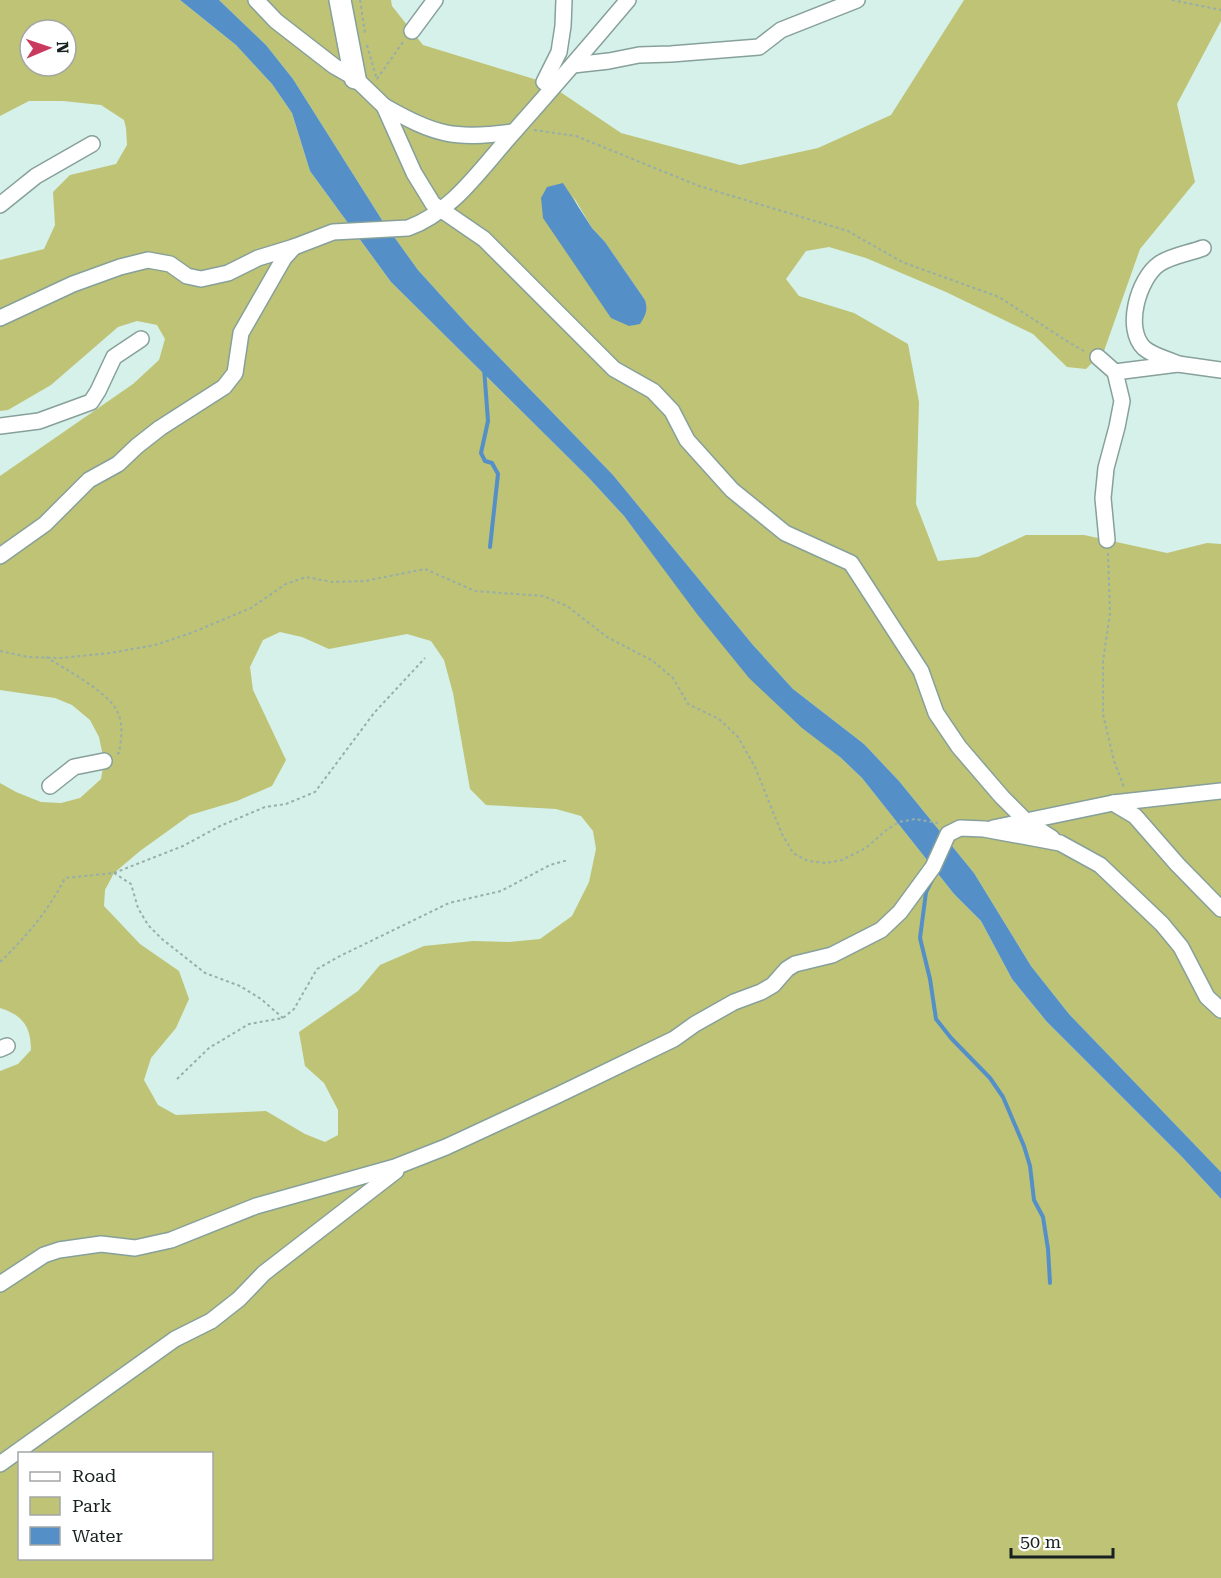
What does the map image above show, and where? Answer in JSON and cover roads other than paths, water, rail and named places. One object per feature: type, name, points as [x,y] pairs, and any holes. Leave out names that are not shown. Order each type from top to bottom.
[{"type":"main road","points":[[340,0],[355,78]]},
{"type":"street","points":[[256,0],[276,21],[355,78],[384,106],[429,129],[450,135],[482,137],[513,132]]},
{"type":"street","points":[[412,31],[435,0]]},
{"type":"street","points":[[544,82],[559,52],[564,0]]},
{"type":"street","points":[[0,318],[73,285],[120,267],[148,260],[170,264],[187,276],[201,279],[228,273],[258,258],[333,232],[408,228],[420,224],[469,184],[628,0]]},
{"type":"street","points":[[573,65],[639,55],[759,47],[781,30],[857,0]]},
{"type":"street","points":[[384,106],[414,173],[433,204],[484,239],[614,369],[653,391],[672,411],[687,440],[732,490],[785,533],[850,563],[921,672],[936,712],[1002,797],[1027,822],[1100,865],[1162,924],[1180,947],[1207,997],[1221,1010]]},
{"type":"street","points":[[0,205],[36,176],[92,144]]},
{"type":"street","points":[[0,556],[45,524],[89,480],[118,464],[160,428],[224,387],[235,373],[241,333],[284,258],[294,247]]},
{"type":"street","points":[[1178,364],[1145,349],[1137,339],[1135,314],[1137,299],[1146,277],[1159,263],[1203,248]]},
{"type":"street","points":[[0,426],[39,421],[91,402],[114,357],[141,339]]},
{"type":"street","points":[[1098,357],[1115,372],[1122,401],[1106,468],[1103,498],[1107,540]]},
{"type":"street","points":[[1115,372],[1178,364],[1221,370]]},
{"type":"street","points":[[50,786],[74,767],[104,761]]},
{"type":"street","points":[[984,829],[1113,803],[1221,791]]},
{"type":"street","points":[[1113,803],[1136,816],[1221,909]]},
{"type":"street","points":[[0,1284],[22,1268],[51,1253],[101,1244],[135,1248],[171,1240],[256,1206],[410,1161],[496,1124],[674,1039],[734,1002],[773,985],[787,969],[795,964],[832,955],[881,930],[900,912],[933,867],[948,834],[960,828],[984,829],[1060,843]]},
{"type":"street","points":[[0,1464],[176,1339],[211,1321],[239,1299],[264,1273],[410,1161]]},
{"type":"water","points":[[180,0],[219,0],[266,45],[293,79],[382,220],[418,270],[613,475],[753,645],[793,689],[864,744],[899,781],[974,873],[1031,966],[1069,1014],[1221,1172],[1221,1199],[1047,1022],[1012,979],[981,921],[954,894],[862,778],[840,757],[802,728],[749,678],[697,614],[624,516],[588,477],[391,282],[310,171],[292,113],[272,84],[236,45]]},
{"type":"water","points":[[563,183],[592,228],[605,242],[645,300],[646,312],[640,324],[629,326],[611,318],[543,218],[541,198],[547,187]]},
{"type":"waterway","points":[[484,368],[488,421],[481,453],[485,461],[492,463],[498,474],[490,547]]},
{"type":"waterway","points":[[932,880],[926,892],[920,938],[930,979],[936,1019],[990,1078],[1003,1097],[1024,1146],[1030,1166],[1034,1200],[1043,1217],[1050,1283]]}]
